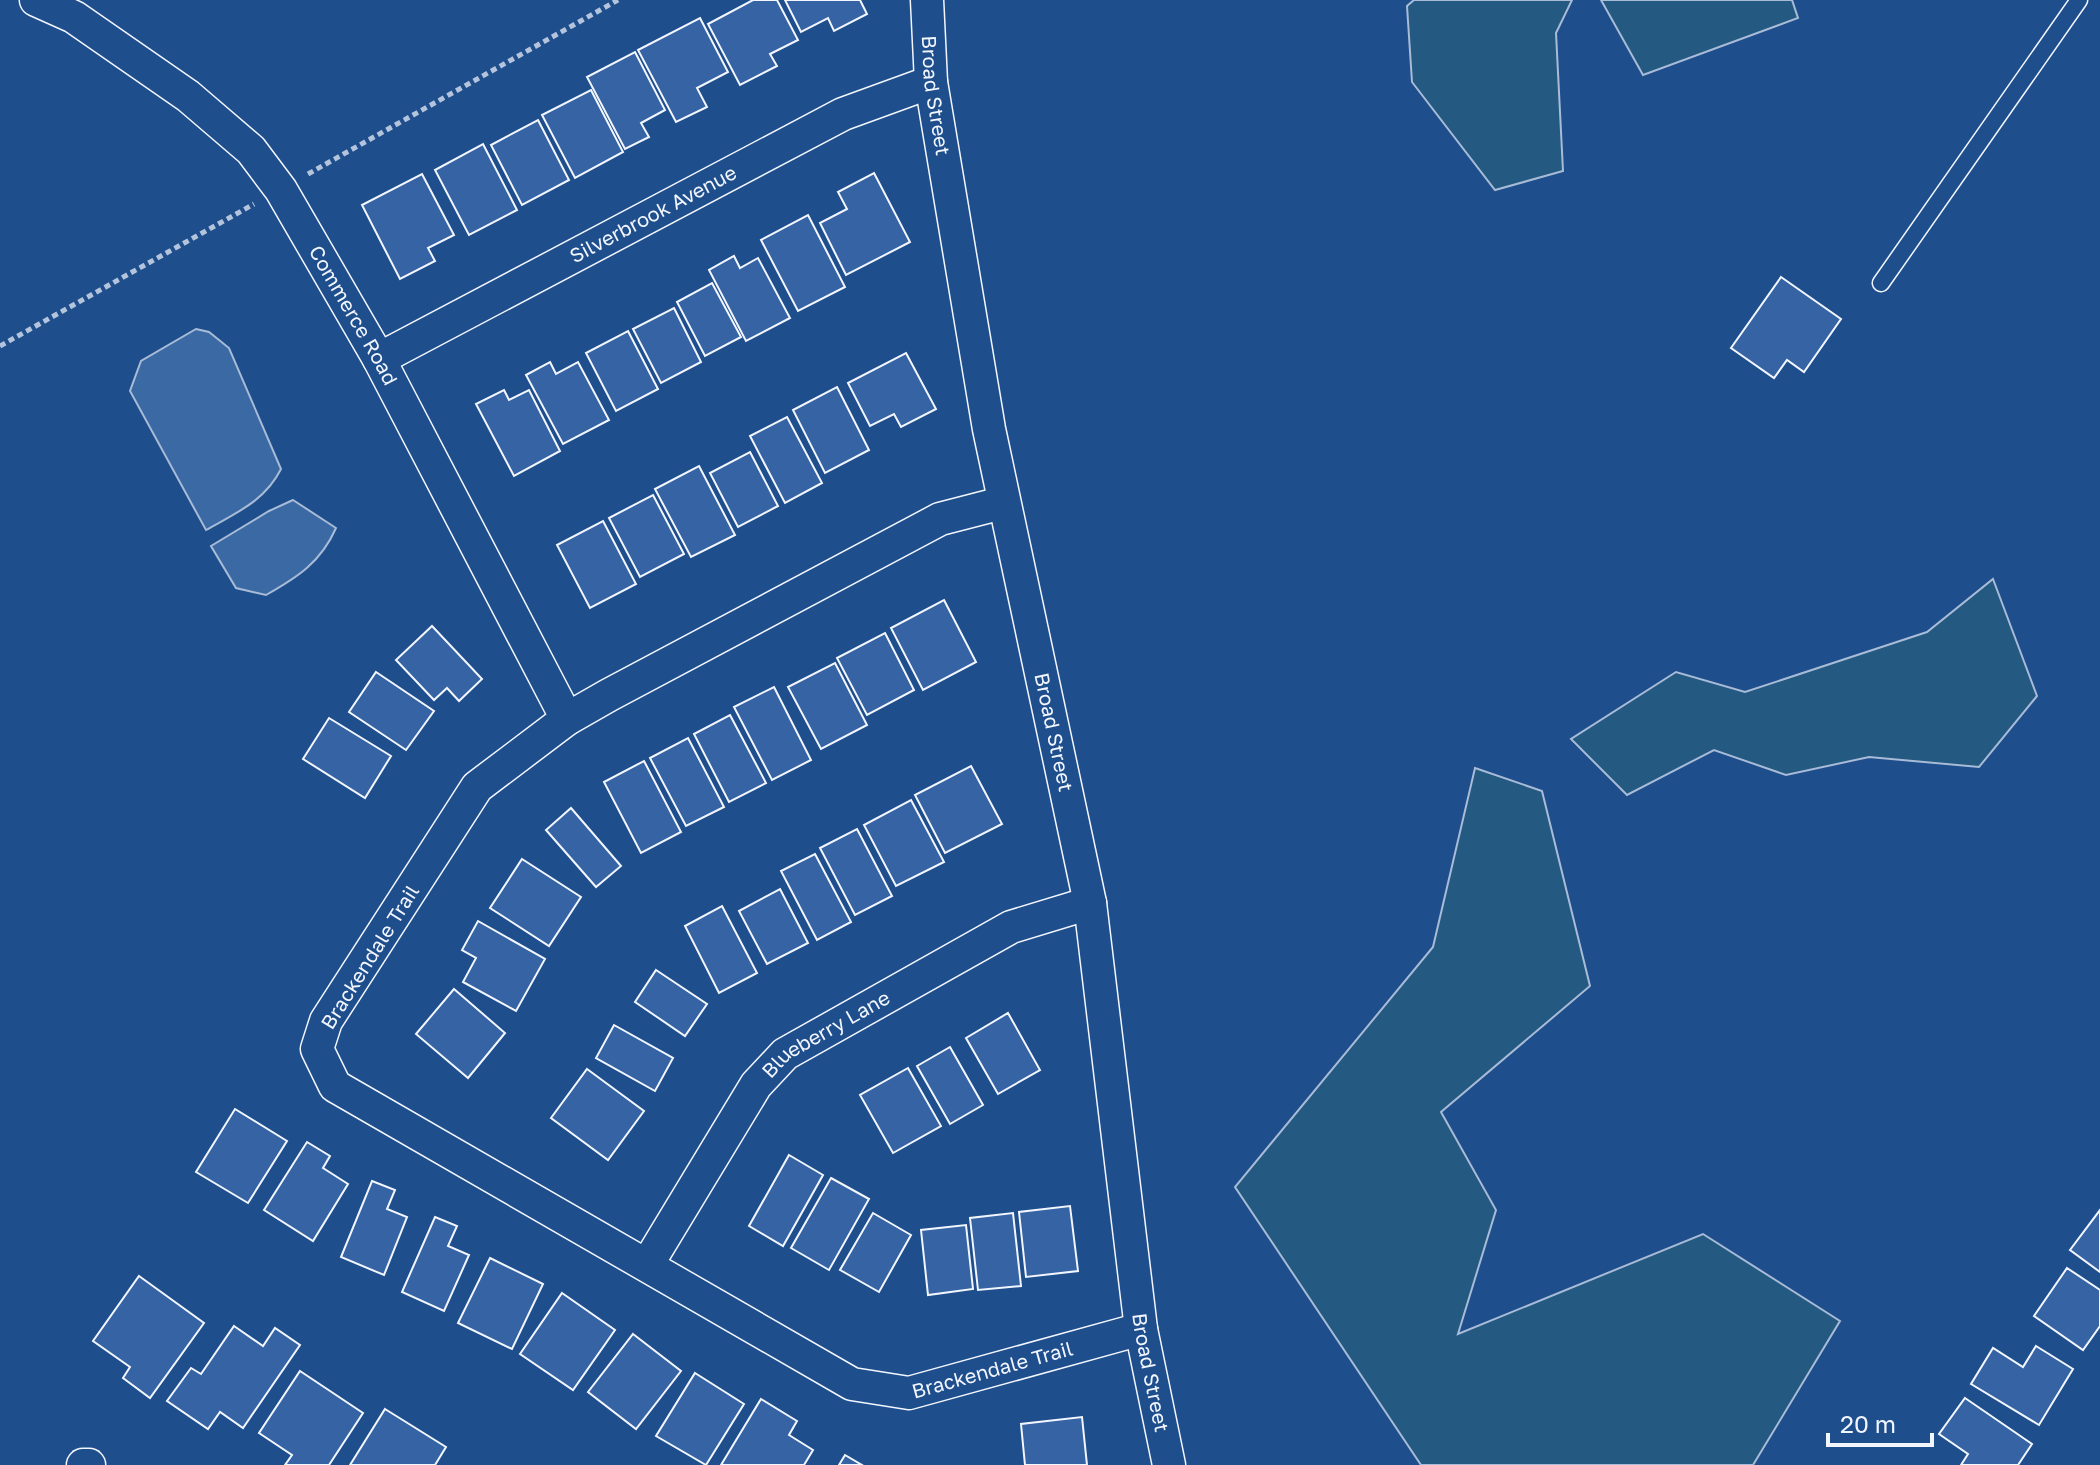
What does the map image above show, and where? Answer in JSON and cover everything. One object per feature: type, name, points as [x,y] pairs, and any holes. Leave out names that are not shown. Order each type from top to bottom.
[{"type":"street","name":"Commerce Road","points":[[36,0],[74,17],[175,87],[251,150],[309,233],[379,359],[567,719]]},
{"type":"street","name":"Broad Street","points":[[927,0],[931,82],[1002,503],[1090,903],[1141,1329],[1169,1465]]},
{"type":"street","name":"Silverbrook Avenue","points":[[379,359],[843,114],[931,82]]},
{"type":"street","name":"Brackendale Trail","points":[[1002,503],[940,519],[567,719],[477,787],[326,1021],[317,1049],[335,1086],[852,1384],[909,1393],[1141,1329]]},
{"type":"street","name":"Blueberry Lane","points":[[647,1265],[756,1085],[785,1054],[1011,927],[1090,903]]},
{"type":"lane","points":[[1881,283],[2079,0]]},
{"type":"shaded area","points":[[1414,0],[1572,0],[1556,33],[1563,171],[1495,190],[1412,82],[1407,6]]},
{"type":"shaded area","points":[[1601,0],[1792,0],[1798,18],[1643,75]]},
{"type":"shaded area","points":[[196,329],[209,332],[229,348],[281,469],[258,498],[206,530],[130,391],[141,361]]},
{"type":"shaded area","points":[[293,500],[336,528],[330,540],[307,568],[266,595],[236,588],[211,546]]},
{"type":"shaded area","points":[[1993,579],[2037,696],[1979,767],[1869,757],[1786,775],[1714,750],[1627,795],[1571,739],[1676,672],[1745,692],[1927,632]]},
{"type":"shaded area","points":[[1475,768],[1542,791],[1590,986],[1441,1112],[1496,1210],[1458,1334],[1703,1234],[1840,1321],[1753,1465],[1421,1465],[1235,1187],[1433,947]]},
{"type":"building","points":[[753,0],[777,0],[798,40],[770,54],[777,66],[740,85],[708,24]]},
{"type":"building","points":[[785,0],[860,0],[867,14],[834,31],[828,18],[801,32]]},
{"type":"building","points":[[700,18],[728,72],[697,88],[707,107],[676,122],[638,50]]},
{"type":"building","points":[[635,52],[665,110],[641,123],[649,137],[625,149],[587,77]]},
{"type":"building","points":[[591,90],[623,152],[575,178],[542,115]]},
{"type":"building","points":[[538,120],[569,180],[522,205],[491,145]]},
{"type":"building","points":[[483,144],[517,210],[469,235],[435,170]]},
{"type":"building","points":[[874,173],[910,242],[846,275],[820,223],[847,209],[838,192]]},
{"type":"building","points":[[422,174],[454,235],[428,248],[435,261],[400,279],[362,205]]},
{"type":"building","points":[[808,215],[845,287],[798,311],[761,240]]},
{"type":"building","points":[[734,256],[740,268],[758,258],[790,318],[746,341],[709,270]]},
{"type":"building","points":[[1781,277],[1841,319],[1804,372],[1787,360],[1774,378],[1731,348]]},
{"type":"building","points":[[712,283],[741,337],[705,356],[677,302]]},
{"type":"building","points":[[674,308],[701,362],[661,383],[633,329]]},
{"type":"building","points":[[628,331],[658,389],[616,411],[586,353]]},
{"type":"building","points":[[906,353],[936,409],[901,427],[894,414],[870,426],[848,383]]},
{"type":"building","points":[[550,362],[556,374],[578,362],[609,420],[563,444],[526,375]]},
{"type":"building","points":[[837,387],[869,450],[825,473],[793,410]]},
{"type":"building","points":[[504,390],[509,400],[529,390],[560,451],[514,476],[476,404]]},
{"type":"building","points":[[787,417],[822,483],[785,503],[750,436]]},
{"type":"building","points":[[750,452],[778,506],[738,527],[710,473]]},
{"type":"building","points":[[699,466],[735,535],[691,557],[655,489]]},
{"type":"building","points":[[653,495],[684,554],[640,577],[609,518]]},
{"type":"building","points":[[603,521],[636,584],[590,608],[557,545]]},
{"type":"building","points":[[944,600],[976,662],[923,690],[891,628]]},
{"type":"building","points":[[432,626],[482,679],[459,701],[447,688],[434,700],[396,660]]},
{"type":"building","points":[[885,633],[914,690],[867,715],[837,658]]},
{"type":"building","points":[[835,663],[867,725],[821,749],[788,687]]},
{"type":"building","points":[[376,672],[434,711],[406,750],[349,712]]},
{"type":"building","points":[[774,687],[811,760],[772,780],[734,707]]},
{"type":"building","points":[[730,715],[766,783],[729,802],[694,734]]},
{"type":"building","points":[[329,718],[391,756],[365,798],[303,759]]},
{"type":"building","points":[[688,738],[724,807],[686,826],[650,758]]},
{"type":"building","points":[[644,761],[681,832],[641,853],[604,782]]},
{"type":"building","points":[[971,766],[1002,824],[945,853],[915,795]]},
{"type":"building","points":[[911,800],[944,862],[896,886],[864,825]]},
{"type":"building","points":[[571,808],[621,866],[596,887],[546,830]]},
{"type":"building","points":[[857,829],[892,896],[855,915],[820,848]]},
{"type":"building","points":[[815,854],[851,922],[817,940],[781,871]]},
{"type":"building","points":[[522,859],[581,897],[549,946],[490,908]]},
{"type":"building","points":[[780,889],[808,943],[767,964],[739,911]]},
{"type":"building","points":[[722,906],[757,973],[719,993],[685,926]]},
{"type":"building","points":[[478,921],[545,959],[516,1011],[463,982],[476,958],[462,950]]},
{"type":"building","points":[[656,970],[707,1004],[685,1036],[635,1002]]},
{"type":"building","points":[[454,989],[505,1033],[468,1078],[416,1034]]},
{"type":"building","points":[[1008,1013],[1040,1070],[998,1094],[966,1038]]},
{"type":"building","points":[[614,1025],[673,1058],[655,1091],[596,1058]]},
{"type":"building","points":[[950,1047],[983,1105],[950,1124],[917,1066]]},
{"type":"building","points":[[908,1068],[941,1126],[893,1153],[860,1095]]},
{"type":"building","points":[[587,1069],[644,1111],[608,1160],[551,1118]]},
{"type":"building","points":[[235,1109],[287,1141],[248,1203],[196,1172]]},
{"type":"building","points":[[307,1142],[330,1156],[323,1168],[348,1184],[313,1241],[264,1210]]},
{"type":"building","points":[[789,1155],[823,1175],[783,1246],[749,1226]]},
{"type":"building","points":[[831,1178],[869,1199],[829,1270],[791,1248]]},
{"type":"building","points":[[372,1181],[395,1190],[387,1209],[407,1217],[384,1275],[341,1257]]},
{"type":"building","points":[[1070,1206],[1078,1271],[1026,1277],[1019,1212]]},
{"type":"building","points":[[2100,1210],[2100,1272],[2070,1250]]},
{"type":"building","points":[[873,1213],[911,1235],[879,1292],[840,1270]]},
{"type":"building","points":[[1013,1213],[1021,1286],[978,1290],[970,1218]]},
{"type":"building","points":[[435,1217],[457,1226],[448,1246],[469,1255],[444,1311],[402,1292]]},
{"type":"building","points":[[966,1225],[973,1289],[928,1295],[921,1230]]},
{"type":"building","points":[[490,1258],[543,1284],[512,1349],[458,1323]]},
{"type":"building","points":[[2067,1268],[2100,1290],[2100,1326],[2083,1350],[2034,1316]]},
{"type":"building","points":[[139,1276],[204,1323],[150,1398],[123,1378],[130,1367],[93,1341]]},
{"type":"building","points":[[562,1293],[615,1330],[573,1390],[520,1354]]},
{"type":"building","points":[[234,1326],[263,1346],[275,1328],[300,1345],[243,1428],[220,1412],[208,1429],[167,1401],[191,1368],[201,1374]]},
{"type":"building","points":[[633,1334],[681,1371],[636,1429],[588,1392]]},
{"type":"building","points":[[2036,1346],[2073,1369],[2039,1425],[1971,1384],[1993,1348],[2023,1367]]},
{"type":"building","points":[[300,1371],[363,1413],[329,1465],[285,1465],[292,1455],[259,1433]]},
{"type":"building","points":[[695,1373],[744,1404],[706,1465],[656,1436]]},
{"type":"building","points":[[1965,1398],[2032,1444],[2018,1465],[1961,1465],[1968,1454],[1939,1434]]},
{"type":"building","points":[[761,1399],[797,1421],[789,1435],[813,1450],[804,1465],[721,1465]]},
{"type":"building","points":[[385,1409],[446,1447],[435,1465],[350,1465]]},
{"type":"building","points":[[1082,1417],[1087,1465],[1025,1465],[1021,1424]]},
{"type":"building","points":[[845,1455],[862,1465],[839,1465]]}]
